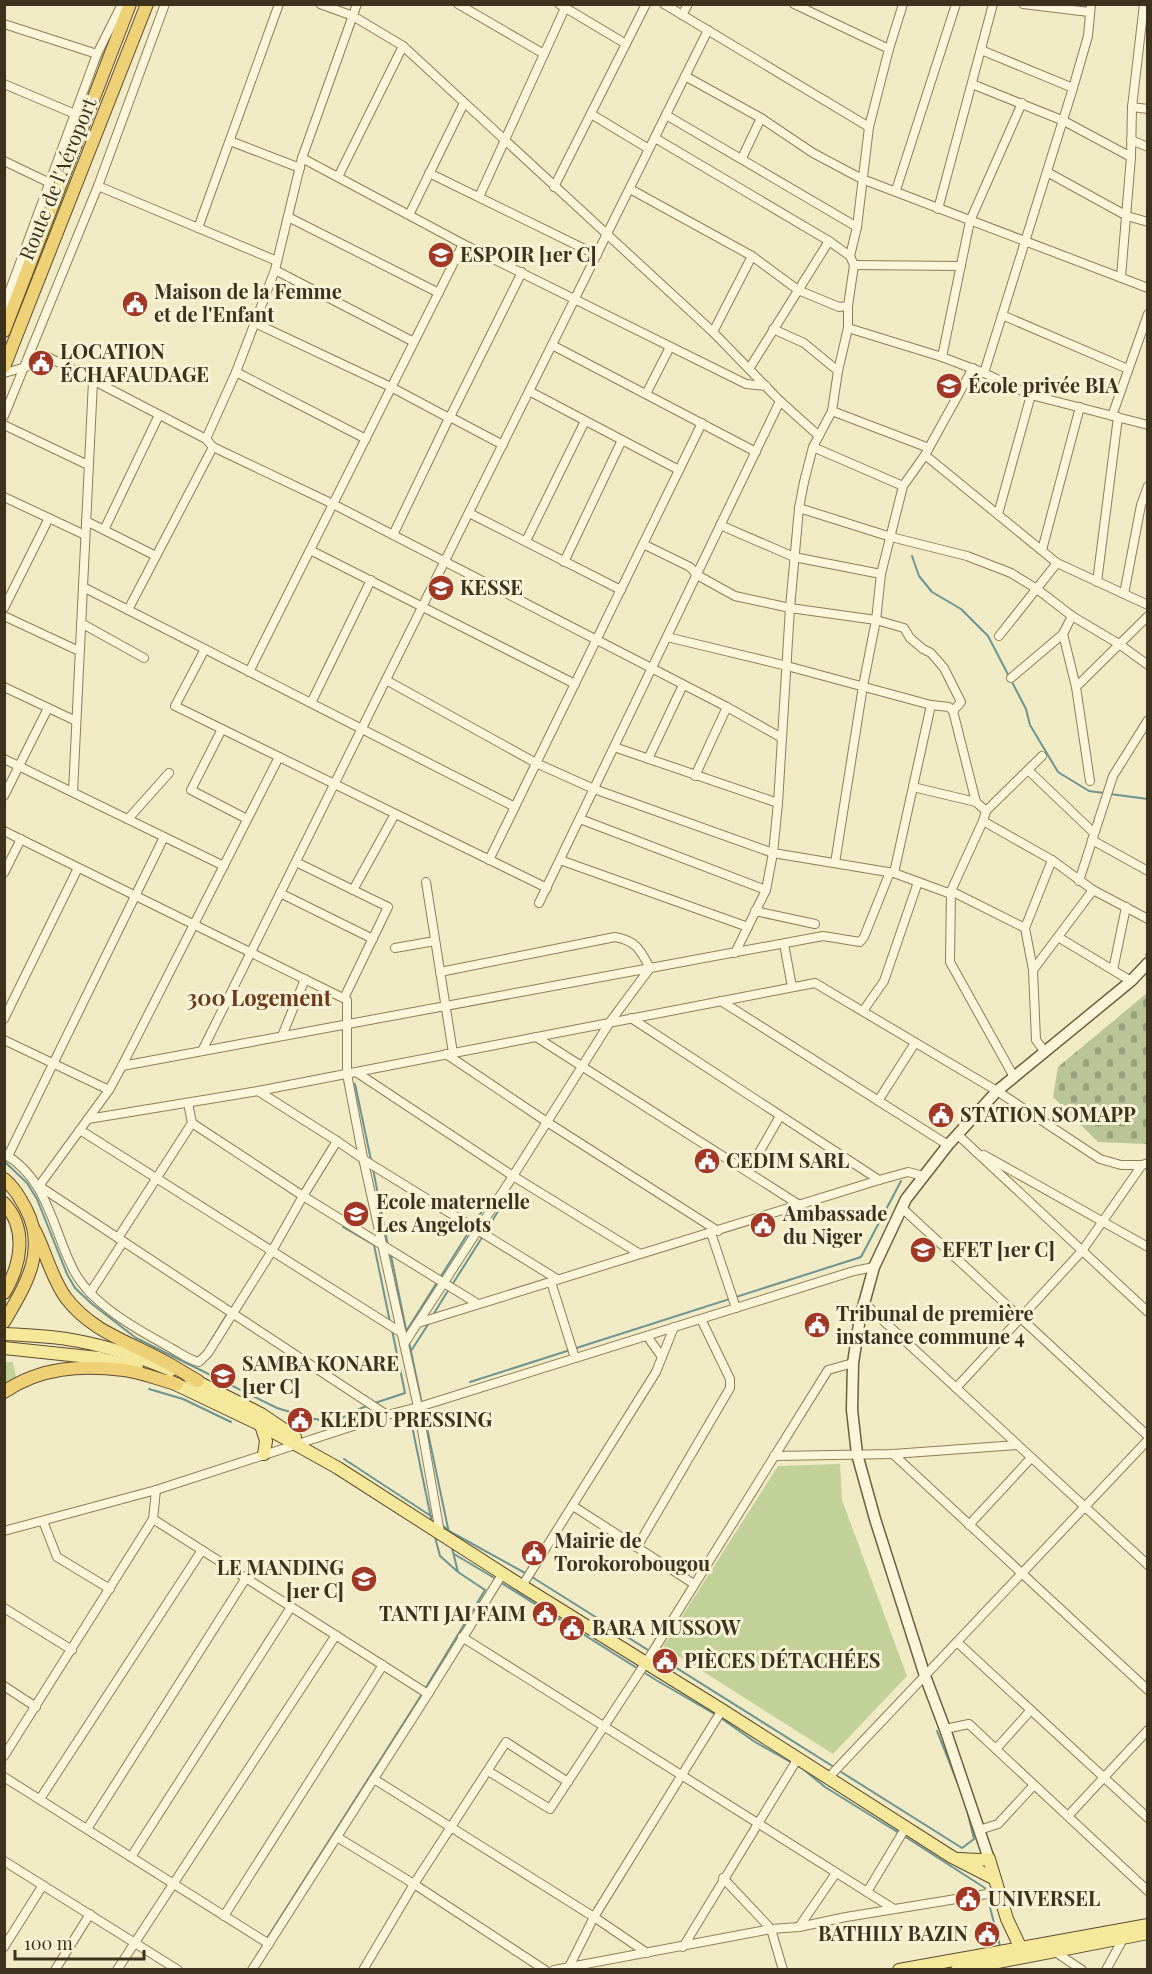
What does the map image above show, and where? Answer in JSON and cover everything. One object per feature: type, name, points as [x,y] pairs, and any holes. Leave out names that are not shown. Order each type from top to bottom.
[{"type":"highway","name":"Route de l'Aéroport","points":[[4,331],[130,4]]},
{"type":"highway","name":"Route de l'Aéroport","points":[[4,367],[147,4]]},
{"type":"highway","points":[[4,1179],[21,1198],[52,1272],[65,1296],[77,1311],[95,1326],[121,1342],[154,1355],[198,1381]]},
{"type":"highway","points":[[4,1203],[12,1211],[20,1238],[19,1263],[4,1293]]},
{"type":"highway","points":[[4,1322],[28,1279],[35,1256],[35,1231]]},
{"type":"highway","points":[[4,1392],[15,1384],[38,1374],[69,1368],[125,1370],[177,1384]]},
{"type":"main road","points":[[1023,1952],[1007,1919],[989,1858],[925,1676],[875,1519],[857,1454],[852,1410],[853,1363],[863,1302],[874,1267],[906,1199],[948,1145],[997,1091],[1131,981],[1148,963]]},
{"type":"main road","points":[[4,1334],[78,1341],[154,1363],[198,1381],[261,1414],[301,1445],[522,1586],[829,1777],[952,1857],[995,1879]]},
{"type":"main road","points":[[4,1348],[99,1358],[138,1368],[177,1384],[301,1445]]},
{"type":"main road","points":[[261,1425],[266,1441],[264,1454]]},
{"type":"main road","points":[[952,1857],[989,1858]]},
{"type":"main road","points":[[1007,1919],[1008,1960]]},
{"type":"main road","points":[[957,1970],[1008,1960],[1023,1952],[1148,1925]]},
{"type":"main road","points":[[1023,1952],[1054,1951],[1148,1933]]},
{"type":"main road","points":[[899,1970],[1008,1960]]},
{"type":"street","points":[[4,416],[26,367],[98,186],[165,4]]},
{"type":"street","points":[[198,228],[279,4]]},
{"type":"street","points":[[320,4],[353,16],[403,46],[713,332],[780,401],[819,436]]},
{"type":"street","points":[[206,439],[236,372],[275,270],[302,158],[357,4]]},
{"type":"street","points":[[458,4],[544,54]]},
{"type":"street","points":[[554,187],[646,4]]},
{"type":"street","points":[[664,4],[868,127]]},
{"type":"street","points":[[682,15],[688,4]]},
{"type":"street","points":[[794,4],[889,49]]},
{"type":"street","points":[[850,256],[857,226],[868,127],[903,4]]},
{"type":"street","points":[[896,190],[956,4]]},
{"type":"street","points":[[938,209],[993,4]]},
{"type":"street","points":[[984,373],[1064,121],[1088,36],[1090,8],[1023,4]]},
{"type":"street","points":[[1121,277],[1131,157],[1132,107],[1144,55],[1144,4]]},
{"type":"street","points":[[4,306],[96,54],[121,5]]},
{"type":"street","points":[[479,197],[544,54],[562,6],[626,44]]},
{"type":"street","points":[[4,24],[96,54]]},
{"type":"street","points":[[202,1051],[708,30]]},
{"type":"street","points":[[338,177],[403,46]]},
{"type":"street","points":[[981,50],[1073,88]]},
{"type":"street","points":[[686,76],[761,118],[813,153],[862,178],[1148,288]]},
{"type":"street","points":[[4,84],[75,114]]},
{"type":"street","points":[[972,84],[1064,121],[1131,157]]},
{"type":"street","points":[[409,215],[464,103]]},
{"type":"street","points":[[942,357],[970,221],[1022,103]]},
{"type":"street","points":[[1132,107],[1148,109]]},
{"type":"street","points":[[591,114],[649,149]]},
{"type":"street","points":[[666,115],[857,226]]},
{"type":"street","points":[[742,158],[761,118]]},
{"type":"street","points":[[655,138],[829,241],[850,256],[854,265],[848,306],[848,328],[832,411],[813,447],[800,508],[790,608],[783,738],[773,853],[766,890],[735,953]]},
{"type":"street","points":[[1131,140],[1148,147]]},
{"type":"street","points":[[230,141],[300,168]]},
{"type":"street","points":[[302,158],[463,244],[670,347],[746,384],[766,386]]},
{"type":"street","points":[[4,161],[50,183]]},
{"type":"street","points":[[1047,172],[1126,216],[1148,222]]},
{"type":"street","points":[[429,173],[597,255]]},
{"type":"street","points":[[98,186],[277,261]]},
{"type":"street","points":[[630,189],[752,256],[798,290],[839,307],[848,306]]},
{"type":"street","points":[[288,217],[439,293]]},
{"type":"street","points":[[749,369],[829,241]]},
{"type":"street","points":[[249,672],[463,244]]},
{"type":"street","points":[[713,332],[752,256]]},
{"type":"street","points":[[854,265],[961,266]]},
{"type":"street","points":[[275,270],[414,342]]},
{"type":"street","points":[[393,536],[522,272]]},
{"type":"street","points":[[1097,582],[1115,416],[1128,369],[1148,314]]},
{"type":"street","points":[[1002,315],[1128,369]]},
{"type":"street","points":[[255,323],[392,387],[503,444]]},
{"type":"street","points":[[848,328],[973,368],[1031,395],[1148,424]]},
{"type":"street","points":[[773,329],[804,343],[838,371]]},
{"type":"street","points":[[552,345],[756,452]]},
{"type":"street","points":[[646,394],[670,347]]},
{"type":"street","points":[[4,373],[26,367],[48,357],[206,439],[213,447],[333,504],[783,738]]},
{"type":"street","points":[[835,863],[863,686],[876,620],[881,574],[903,486],[927,452],[973,368]]},
{"type":"street","points":[[236,372],[366,439]]},
{"type":"street","points":[[73,792],[93,381]]},
{"type":"street","points":[[529,391],[679,470]]},
{"type":"street","points":[[998,514],[1031,395]]},
{"type":"street","points":[[540,903],[780,401]]},
{"type":"street","points":[[1042,550],[1080,408]]},
{"type":"street","points":[[832,411],[927,452],[1057,563],[1148,605]]},
{"type":"street","points":[[104,530],[159,415]]},
{"type":"street","points":[[526,541],[585,421]]},
{"type":"street","points":[[489,860],[702,423]]},
{"type":"street","points":[[4,424],[88,465]]},
{"type":"street","points":[[564,562],[622,440]]},
{"type":"street","points":[[128,610],[213,447]]},
{"type":"street","points":[[813,447],[903,486]]},
{"type":"street","points":[[1124,594],[1141,505],[1148,486]]},
{"type":"street","points":[[4,497],[85,535]]},
{"type":"street","points":[[800,508],[891,537],[967,556],[1011,573],[1148,665]]},
{"type":"street","points":[[469,513],[621,590]]},
{"type":"street","points":[[4,608],[49,518]]},
{"type":"street","points":[[86,521],[156,556]]},
{"type":"street","points":[[720,525],[794,557],[881,574]]},
{"type":"street","points":[[643,544],[690,567],[697,574],[735,596],[790,608],[876,620],[904,628],[910,638],[931,653],[944,668],[961,702],[953,711]]},
{"type":"street","points":[[310,550],[575,684]]},
{"type":"street","points":[[999,636],[1057,563]]},
{"type":"street","points":[[311,703],[371,580]]},
{"type":"street","points":[[82,586],[515,807]]},
{"type":"street","points":[[4,616],[80,651]]},
{"type":"street","points":[[1011,678],[1063,634],[1072,616]]},
{"type":"street","points":[[1076,687],[1148,616]]},
{"type":"street","points":[[81,623],[144,658]]},
{"type":"street","points":[[1063,634],[1076,687],[1090,781]]},
{"type":"street","points":[[667,637],[787,666],[931,705],[949,707],[953,711],[976,802]]},
{"type":"street","points":[[205,649],[175,706],[547,888]]},
{"type":"street","points":[[386,680],[536,763],[594,789],[773,853],[892,873],[951,893],[1025,928]]},
{"type":"street","points":[[648,759],[683,685]]},
{"type":"street","points":[[4,687],[76,721]]},
{"type":"street","points":[[122,1066],[822,936],[860,942],[892,873],[931,705]]},
{"type":"street","points":[[696,776],[727,707]]},
{"type":"street","points":[[4,796],[48,708]]},
{"type":"street","points":[[1079,881],[1113,776],[1148,720]]},
{"type":"street","points":[[222,729],[190,790],[248,819]]},
{"type":"street","points":[[614,747],[778,803]]},
{"type":"street","points":[[1014,1077],[950,962],[951,893],[984,821],[986,811],[1042,756]]},
{"type":"street","points":[[39,1186],[109,1090],[279,757]]},
{"type":"street","points":[[4,759],[224,866]]},
{"type":"street","points":[[1028,770],[1093,836],[1148,871]]},
{"type":"street","points":[[128,819],[169,773]]},
{"type":"street","points":[[913,786],[976,802],[986,811]]},
{"type":"street","points":[[353,890],[395,814]]},
{"type":"street","points":[[580,819],[766,890]]},
{"type":"street","points":[[984,821],[1052,860],[1093,890],[1148,919]]},
{"type":"street","points":[[4,831],[347,1000],[347,1074],[363,1158],[418,1407],[440,1533]]},
{"type":"street","points":[[164,837],[6,1155],[39,1186],[387,1415]]},
{"type":"street","points":[[4,873],[21,839]]},
{"type":"street","points":[[560,860],[748,927]]},
{"type":"street","points":[[1045,1052],[1036,1040],[1033,970],[1025,928],[1052,860]]},
{"type":"street","points":[[296,862],[388,908],[344,998]]},
{"type":"street","points":[[4,1019],[78,868]]},
{"type":"street","points":[[426,882],[446,1006],[450,1054]]},
{"type":"street","points":[[863,1011],[884,981],[918,882]]},
{"type":"street","points":[[1033,970],[1093,890]]},
{"type":"street","points":[[280,893],[373,939]]},
{"type":"street","points":[[1113,969],[1126,908]]},
{"type":"street","points":[[755,911],[815,924]]},
{"type":"street","points":[[440,972],[615,937],[626,939],[637,945],[650,968]]},
{"type":"street","points":[[1058,937],[1131,981]]},
{"type":"street","points":[[395,948],[435,941]]},
{"type":"street","points":[[784,944],[792,987]]},
{"type":"street","points":[[404,1344],[583,1068],[610,1022],[650,968]]},
{"type":"street","points":[[282,1036],[305,979]]},
{"type":"street","points":[[88,1119],[258,1091],[815,982],[997,1091],[1100,1159],[1121,1165],[1145,1164]]},
{"type":"street","points":[[720,1001],[948,1145]]},
{"type":"street","points":[[631,1018],[879,1180]]},
{"type":"street","points":[[536,1037],[801,1206]]},
{"type":"street","points":[[4,1040],[109,1090]]},
{"type":"street","points":[[878,1101],[915,1042]]},
{"type":"street","points":[[450,1054],[547,1122],[715,1232],[736,1308]]},
{"type":"street","points":[[356,1072],[513,1176],[640,1254]]},
{"type":"street","points":[[258,1091],[479,1230],[554,1281],[574,1358]]},
{"type":"street","points":[[90,1293],[156,1178],[192,1123],[188,1103]]},
{"type":"street","points":[[748,1172],[780,1116]]},
{"type":"street","points":[[192,1123],[303,1196],[478,1304]]},
{"type":"street","points":[[80,1130],[402,1333]]},
{"type":"street","points":[[958,1135],[1148,1312]]},
{"type":"street","points":[[39,1186],[75,1272],[90,1293],[138,1330],[196,1362],[202,1361],[233,1313],[337,1141]]},
{"type":"street","points":[[973,1149],[1148,1247]]},
{"type":"street","points":[[956,1388],[1082,1251],[1145,1164]]},
{"type":"street","points":[[417,1323],[879,1180],[908,1172],[924,1176]]},
{"type":"street","points":[[829,1777],[1148,1438],[902,1208]]},
{"type":"street","points":[[4,1531],[156,1490],[264,1454],[301,1445],[387,1415],[854,1271],[874,1267]]},
{"type":"street","points":[[863,1302],[1148,1565]]},
{"type":"street","points":[[637,1547],[730,1388],[730,1379],[701,1319]]},
{"type":"street","points":[[522,1586],[656,1372],[674,1328]]},
{"type":"street","points":[[647,1336],[662,1357]]},
{"type":"street","points":[[488,1771],[550,1809],[646,1662],[828,1370],[853,1363]]},
{"type":"street","points":[[774,1456],[893,1454],[1017,1445]]},
{"type":"street","points":[[893,1454],[1148,1690]]},
{"type":"street","points":[[969,1525],[1031,1458]]},
{"type":"street","points":[[4,1756],[153,1519],[156,1490]]},
{"type":"street","points":[[573,1506],[694,1584]]},
{"type":"street","points":[[153,1519],[428,1694]]},
{"type":"street","points":[[43,1521],[57,1557],[110,1589]]},
{"type":"street","points":[[40,1799],[202,1550]]},
{"type":"street","points":[[252,1970],[503,1573]]},
{"type":"street","points":[[87,1829],[246,1578]]},
{"type":"street","points":[[131,1857],[291,1607]]},
{"type":"street","points":[[4,1608],[72,1650]]},
{"type":"street","points":[[117,1970],[336,1635]]},
{"type":"street","points":[[462,1637],[894,1909]]},
{"type":"street","points":[[957,1642],[1148,1818]]},
{"type":"street","points":[[224,1916],[384,1665]]},
{"type":"street","points":[[4,1686],[36,1707]]},
{"type":"street","points":[[569,1967],[594,1917],[722,1710]]},
{"type":"street","points":[[996,1749],[1031,1710]]},
{"type":"street","points":[[945,1730],[969,1724],[1148,1891]]},
{"type":"street","points":[[1068,1816],[1148,1730]]},
{"type":"street","points":[[363,1970],[414,1884],[506,1742],[568,1782]]},
{"type":"street","points":[[683,1947],[798,1758]]},
{"type":"street","points":[[4,1777],[268,1944]]},
{"type":"street","points":[[374,1779],[594,1917],[647,1953]]},
{"type":"street","points":[[979,1830],[998,1824],[1034,1785]]},
{"type":"street","points":[[867,1892],[906,1827]]},
{"type":"street","points":[[337,1837],[414,1884],[545,1970]]},
{"type":"street","points":[[4,1861],[178,1970]]},
{"type":"street","points":[[799,1927],[836,1872]]},
{"type":"street","points":[[723,1878],[771,1929],[783,1970]]},
{"type":"street","points":[[6,1943],[43,1885]]},
{"type":"street","points":[[554,1970],[771,1929],[799,1927],[999,1892]]},
{"type":"street","points":[[55,1970],[90,1914]]},
{"type":"street","points":[[1106,1970],[1123,1939]]},
{"type":"street","points":[[1054,1951],[1082,1970]]},
{"type":"green space","points":[[1147,993],[1147,1144],[1098,1142],[1053,1097],[1058,1067]]},
{"type":"green space","points":[[5,1362],[13,1362],[16,1377],[5,1383]]},
{"type":"green space","points":[[840,1464],[842,1500],[907,1676],[833,1754],[663,1646],[778,1466]]},
{"type":"waterway","points":[[97,65],[105,46]]},
{"type":"waterway","points":[[912,556],[919,576],[932,592],[961,609],[988,636],[1026,709],[1030,725],[1058,772],[1089,791],[1104,793]]},
{"type":"waterway","points":[[1110,794],[1148,799]]},
{"type":"waterway","points":[[355,1084],[371,1160]]},
{"type":"waterway","points":[[4,1161],[27,1183],[37,1199],[67,1274],[75,1288],[136,1338],[277,1408],[306,1417],[335,1420],[367,1406]]},
{"type":"waterway","points":[[373,1169],[388,1246]]},
{"type":"waterway","points":[[470,1382],[861,1257],[901,1181]]},
{"type":"waterway","points":[[407,1330],[489,1200]]},
{"type":"waterway","points":[[486,1231],[500,1208]]},
{"type":"waterway","points":[[343,1227],[374,1245],[390,1322]]},
{"type":"waterway","points":[[452,1285],[483,1236]]},
{"type":"waterway","points":[[390,1251],[407,1334]]},
{"type":"waterway","points":[[433,1315],[449,1289]]},
{"type":"waterway","points":[[207,1347],[226,1316]]},
{"type":"waterway","points":[[411,1351],[429,1323]]},
{"type":"waterway","points":[[375,1403],[405,1393],[392,1330]]},
{"type":"waterway","points":[[409,1342],[449,1533]]},
{"type":"waterway","points":[[149,1389],[183,1399],[231,1422]]},
{"type":"waterway","points":[[412,1426],[432,1523]]},
{"type":"waterway","points":[[344,1459],[434,1518]]},
{"type":"waterway","points":[[441,1524],[449,1531],[527,1574]]},
{"type":"waterway","points":[[435,1537],[440,1556],[457,1571]]},
{"type":"waterway","points":[[425,1689],[485,1590],[458,1572],[452,1548]]},
{"type":"waterway","points":[[454,1554],[496,1579]]},
{"type":"waterway","points":[[532,1577],[834,1767]]},
{"type":"waterway","points":[[500,1582],[718,1716],[755,1742],[803,1769],[825,1787],[899,1833]]},
{"type":"waterway","points":[[266,1940],[422,1694]]},
{"type":"waterway","points":[[937,1731],[958,1784]]},
{"type":"waterway","points":[[838,1770],[962,1848],[974,1839],[966,1806]]},
{"type":"waterway","points":[[904,1836],[985,1888],[986,1891]]},
{"type":"waterway","points":[[987,1896],[1000,1946]]},
{"type":"place","name":"ESPOIR [1er C]","points":[[441,255]]},
{"type":"place","name":"Maison de la Femme et de l'Enfant","points":[[135,304]]},
{"type":"place","name":"LOCATION ÉCHAFAUDAGE","points":[[41,363]]},
{"type":"place","name":"École privée BIA","points":[[949,386]]},
{"type":"place","name":"KESSE","points":[[441,588]]},
{"type":"place","name":"STATION SOMAPP","points":[[941,1115]]},
{"type":"place","name":"CEDIM SARL","points":[[707,1161]]},
{"type":"place","name":"Ecole maternelle Les Angelots","points":[[356,1214]]},
{"type":"place","name":"Ambassade du Niger","points":[[763,1225]]},
{"type":"place","name":"EFET [1er C]","points":[[923,1250]]},
{"type":"place","name":"Tribunal de première instance commune 4","points":[[817,1325]]},
{"type":"place","name":"SAMBA KONARE [1er C]","points":[[223,1376]]},
{"type":"place","name":"KLEDU PRESSING","points":[[300,1420]]},
{"type":"place","name":"Mairie de Torokorobougou","points":[[534,1553]]},
{"type":"place","name":"LE MANDING [1er C]","points":[[364,1579]]},
{"type":"place","name":"TANTI JAI FAIM","points":[[545,1614]]},
{"type":"place","name":"BARA MUSSOW","points":[[572,1628]]},
{"type":"place","name":"PIÈCES DÉTACHÉES","points":[[665,1661]]},
{"type":"place","name":"UNIVERSEL","points":[[968,1899]]},
{"type":"place","name":"BATHILY BAZIN","points":[[987,1934]]},
{"type":"district","name":"300 Logement","points":[[259,998]]}]
